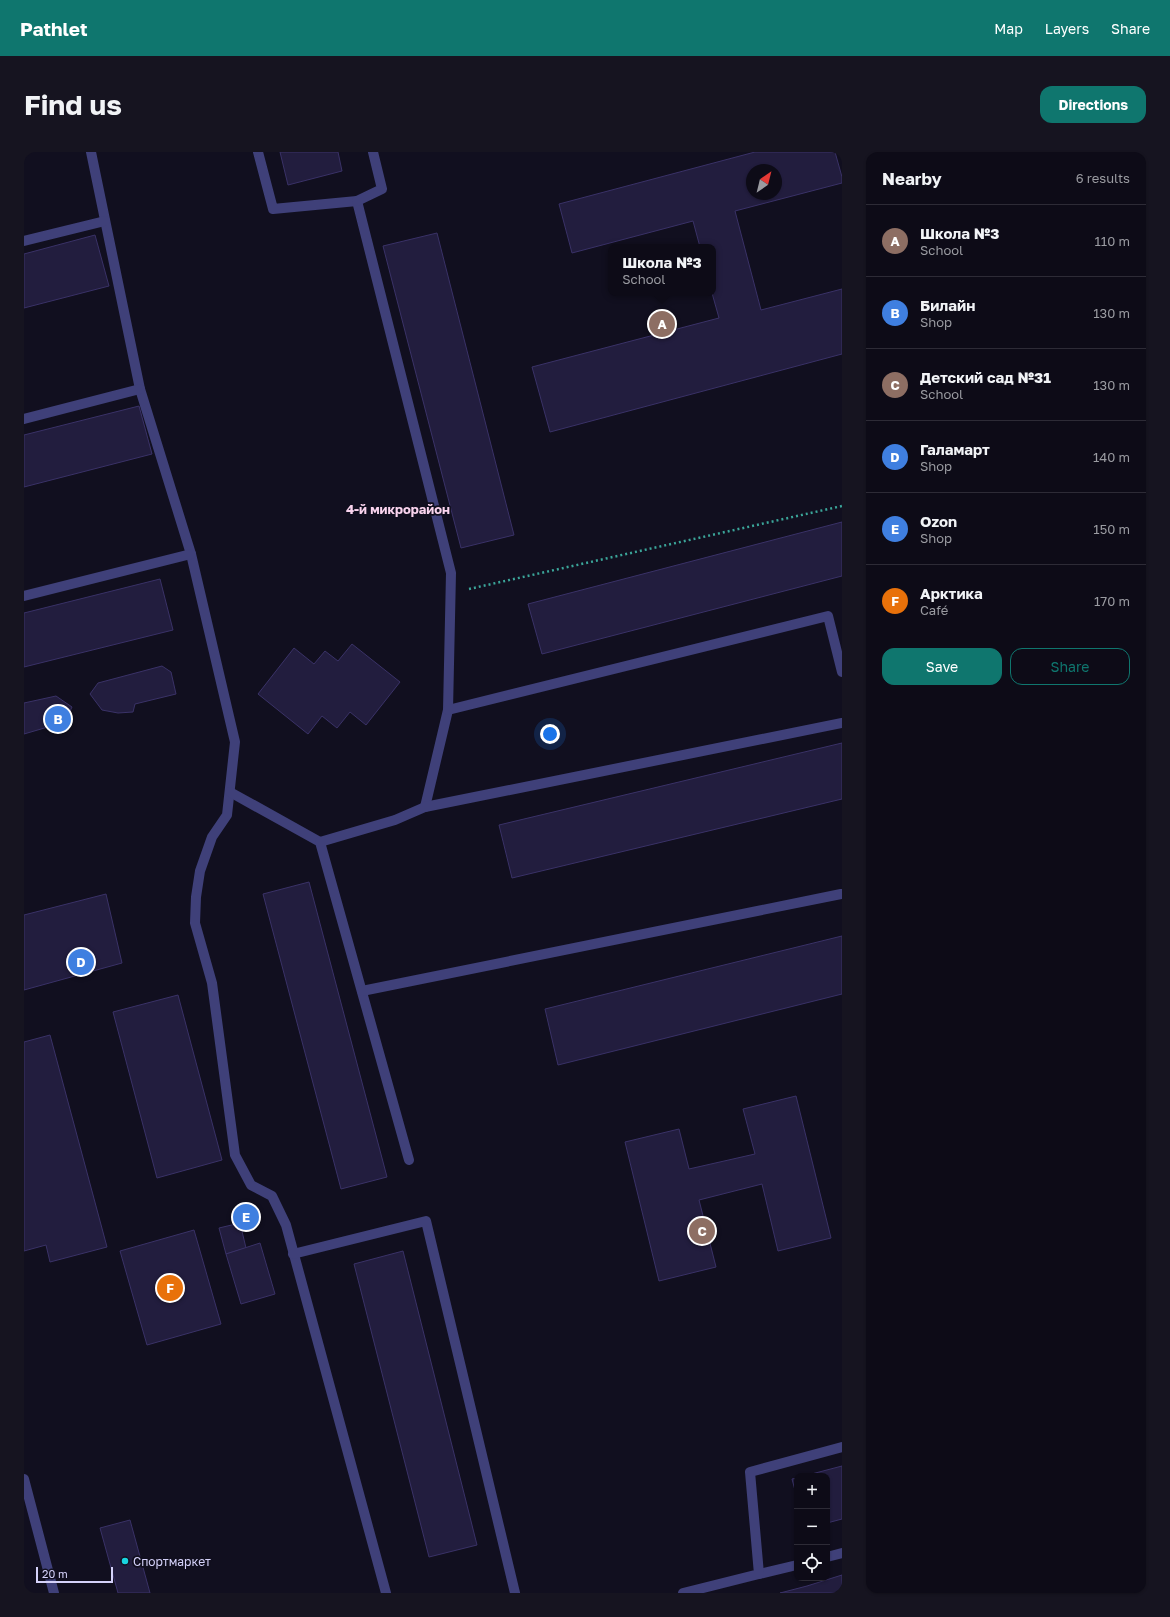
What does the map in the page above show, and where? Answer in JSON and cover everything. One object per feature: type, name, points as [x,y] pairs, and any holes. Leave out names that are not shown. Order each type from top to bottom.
[{"type":"street","points":[[90,152],[140,389],[191,554],[235,742],[228,815],[212,837],[200,871],[196,897],[195,923],[212,983],[235,1155],[251,1185],[272,1196],[286,1225],[386,1593]]},
{"type":"street","points":[[258,152],[273,209],[357,201],[382,189],[373,152]]},
{"type":"street","points":[[357,201],[451,573],[448,710],[425,808]]},
{"type":"street","points":[[24,241],[105,221]]},
{"type":"street","points":[[24,419],[140,389]]},
{"type":"street","points":[[24,596],[191,554]]},
{"type":"street","points":[[448,710],[828,616],[842,672]]},
{"type":"street","points":[[320,842],[394,820],[425,808],[842,723]]},
{"type":"street","points":[[230,792],[320,842],[409,1160]]},
{"type":"street","points":[[362,991],[842,894]]},
{"type":"street","points":[[293,1254],[426,1221],[515,1593]]},
{"type":"street","points":[[759,1574],[750,1472],[842,1447]]},
{"type":"street","points":[[24,1479],[54,1593]]},
{"type":"street","points":[[830,1556],[842,1553]]},
{"type":"street","points":[[683,1593],[794,1566]]},
{"type":"path","points":[[451,593],[842,506]]},
{"type":"building","points":[[280,152],[338,152],[342,171],[288,185]]},
{"type":"building","points":[[755,152],[835,152],[842,177],[842,183],[782,199],[782,164],[746,164],[746,200],[777,200],[735,211],[761,310],[842,289],[842,354],[550,432],[532,367],[719,318],[713,296],[716,296],[716,244],[699,244],[693,221],[572,253],[559,204]]},
{"type":"building","points":[[437,233],[514,535],[461,548],[383,246]]},
{"type":"building","points":[[95,235],[109,286],[24,308],[24,254]]},
{"type":"building","points":[[139,406],[152,454],[24,487],[24,435]]},
{"type":"building","points":[[842,522],[842,576],[542,654],[528,604]]},
{"type":"building","points":[[160,579],[173,630],[24,667],[24,613]]},
{"type":"building","points":[[352,644],[400,682],[366,725],[350,712],[337,728],[322,716],[308,734],[258,694],[294,648],[314,664],[325,651],[338,661]]},
{"type":"building","points":[[162,666],[171,672],[176,694],[135,704],[133,712],[118,713],[102,710],[90,694],[98,683]]},
{"type":"building","points":[[56,696],[72,707],[65,722],[24,734],[24,703]]},
{"type":"building","points":[[842,743],[842,799],[512,878],[499,825]]},
{"type":"building","points":[[309,882],[387,1177],[341,1189],[263,894]]},
{"type":"building","points":[[106,894],[122,963],[24,990],[24,915]]},
{"type":"building","points":[[842,936],[842,994],[558,1065],[545,1009]]},
{"type":"building","points":[[178,995],[222,1160],[157,1178],[113,1012]]},
{"type":"building","points":[[50,1035],[107,1247],[50,1262],[46,1245],[24,1251],[24,1042]]},
{"type":"building","points":[[796,1096],[831,1238],[778,1251],[762,1184],[699,1200],[716,1267],[659,1281],[625,1142],[679,1129],[689,1169],[755,1154],[743,1109]]},
{"type":"building","points":[[240,1223],[246,1248],[226,1254],[219,1228]]},
{"type":"building","points":[[194,1230],[221,1324],[147,1345],[120,1251]]},
{"type":"building","points":[[260,1243],[275,1294],[241,1304],[226,1254]]},
{"type":"building","points":[[403,1251],[477,1545],[429,1557],[354,1264]]},
{"type":"building","points":[[842,1466],[842,1519],[830,1522],[830,1473],[815,1473]]},
{"type":"building","name":"Спортмаркет","points":[[130,1520],[150,1593],[118,1593],[100,1528]]},
{"type":"building","points":[[842,1575],[842,1593],[780,1593],[823,1581],[830,1581],[830,1579]]},
{"type":"place","name":"Школа №3","points":[[662,324]]},
{"type":"place","name":"Билайн","points":[[58,719]]},
{"type":"place","name":"Галамарт","points":[[81,962]]},
{"type":"place","name":"Ozon","points":[[246,1217]]},
{"type":"place","name":"Детский сад №31","points":[[702,1231]]},
{"type":"place","name":"Арктика","points":[[170,1288]]},
{"type":"place","name":"Спортмаркет","points":[[125,1561]]},
{"type":"district","name":"4-й микрорайон","points":[[398,509]]}]
